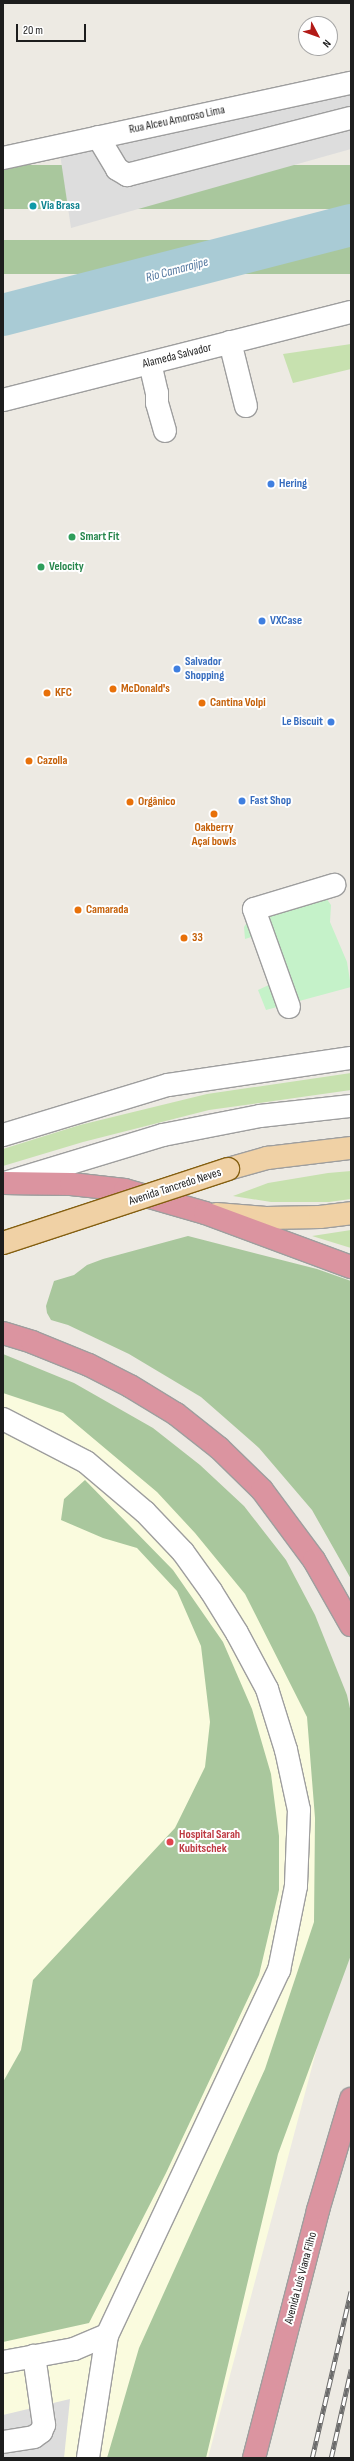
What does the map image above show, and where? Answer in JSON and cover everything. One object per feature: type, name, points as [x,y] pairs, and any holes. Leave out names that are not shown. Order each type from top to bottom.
[{"type":"highway","points":[[4,1183],[71,1184],[125,1190],[205,1213],[351,1267]]},
{"type":"highway","points":[[3,1333],[32,1342],[89,1365],[130,1386],[176,1414],[219,1448],[262,1490],[314,1560],[351,1625]]},
{"type":"highway","name":"Avenida Luís Viana Filho","points":[[254,2458],[318,2210],[351,2099]]},
{"type":"main road","name":"Avenida Tancredo Neves","points":[[3,1243],[228,1169],[267,1158],[351,1148]]},
{"type":"main road","points":[[205,1213],[266,1218],[320,1217],[351,1213]]},
{"type":"street","name":"Rua Alceu Amoroso Lima","points":[[3,158],[351,83]]},
{"type":"street","points":[[98,137],[117,169],[127,175],[351,118]]},
{"type":"street","name":"Alameda Salvador","points":[[3,400],[351,312]]},
{"type":"street","points":[[230,342],[246,406]]},
{"type":"street","points":[[150,363],[157,393],[157,403],[165,431]]},
{"type":"street","points":[[289,1007],[254,909],[334,885]]},
{"type":"street","points":[[3,1135],[168,1085],[351,1058]]},
{"type":"street","points":[[4,1183],[163,1135],[260,1116],[351,1106]]},
{"type":"street","points":[[3,1419],[86,1462],[145,1512],[183,1552],[212,1590],[267,1689],[286,1750],[299,1810],[296,1886],[280,1970],[107,2335],[88,2458]]},
{"type":"street","points":[[3,2362],[74,2349],[107,2335]]},
{"type":"street","points":[[3,2442],[34,2437],[41,2432],[44,2425],[34,2356]]},
{"type":"shaded area","points":[[351,91],[351,149],[71,228],[60,154]]},
{"type":"shaded area","name":"Hospital Sarah Kubitschek","points":[[3,1375],[142,1439],[336,1716],[338,1969],[208,2458],[3,2458]]},
{"type":"shaded area","points":[[70,2399],[64,2458],[3,2458],[3,2415]]},
{"type":"green space","points":[[3,165],[351,165],[351,209],[3,209]]},
{"type":"green space","points":[[3,240],[351,240],[351,274],[3,274]]},
{"type":"green space","points":[[351,344],[351,369],[293,383],[283,354]]},
{"type":"green space","points":[[326,898],[331,905],[330,922],[347,962],[351,987],[266,1010],[258,990],[273,983],[261,934],[245,939],[244,927],[252,915]]},
{"type":"green space","points":[[351,1073],[351,1090],[209,1110],[83,1142],[3,1166],[3,1149],[80,1125],[207,1094]]},
{"type":"green space","points":[[351,1171],[351,1199],[329,1202],[271,1202],[233,1196],[268,1183],[328,1173]]},
{"type":"green space","points":[[351,1230],[351,1248],[312,1236]]},
{"type":"green space","points":[[188,1236],[317,1269],[351,1281],[351,1579],[312,1510],[259,1448],[201,1397],[129,1354],[68,1325],[51,1320],[47,1313],[46,1306],[54,1281],[74,1275],[87,1265],[103,1259]]},
{"type":"green space","points":[[3,1354],[74,1383],[153,1428],[200,1465],[244,1506],[286,1560],[315,1615],[347,1695],[351,1713],[351,1955],[278,2154],[206,2458],[107,2458],[139,2348],[265,2069],[314,1922],[315,1818],[307,1717],[245,1594],[195,1533],[157,1492],[63,1413],[3,1393]]},
{"type":"green space","points":[[85,1480],[173,1570],[223,1642],[252,1709],[271,1774],[279,1836],[279,1890],[259,1975],[166,2173],[89,2323],[3,2342],[3,2082],[21,2050],[33,1980],[175,1828],[205,1767],[210,1722],[201,1646],[177,1591],[137,1548],[103,1538],[61,1520],[64,1499]]},
{"type":"waterway","name":"Rio Camarajipe","points":[[3,315],[351,225]]},
{"type":"railway","points":[[312,2458],[351,2291]]},
{"type":"railway","points":[[331,2458],[351,2369]]},
{"type":"place","name":"Via Brasa","points":[[33,206]]},
{"type":"place","name":"Hering","points":[[271,484]]},
{"type":"place","name":"Smart Fit","points":[[72,537]]},
{"type":"place","name":"Velocity","points":[[41,567]]},
{"type":"place","name":"VXCase","points":[[262,621]]},
{"type":"place","name":"Salvador Shopping","points":[[177,669]]},
{"type":"place","name":"McDonald's","points":[[113,689]]},
{"type":"place","name":"KFC","points":[[47,693]]},
{"type":"place","name":"Cantina Volpi","points":[[202,703]]},
{"type":"place","name":"Le Biscuit","points":[[331,722]]},
{"type":"place","name":"Cazolla","points":[[29,761]]},
{"type":"place","name":"Fast Shop","points":[[242,801]]},
{"type":"place","name":"Orgânico","points":[[130,802]]},
{"type":"place","name":"Oakberry Açaí bowls","points":[[214,814]]},
{"type":"place","name":"Camarada","points":[[78,910]]},
{"type":"place","name":"33","points":[[184,938]]},
{"type":"place","name":"Hospital Sarah Kubitschek","points":[[170,1842]]}]
